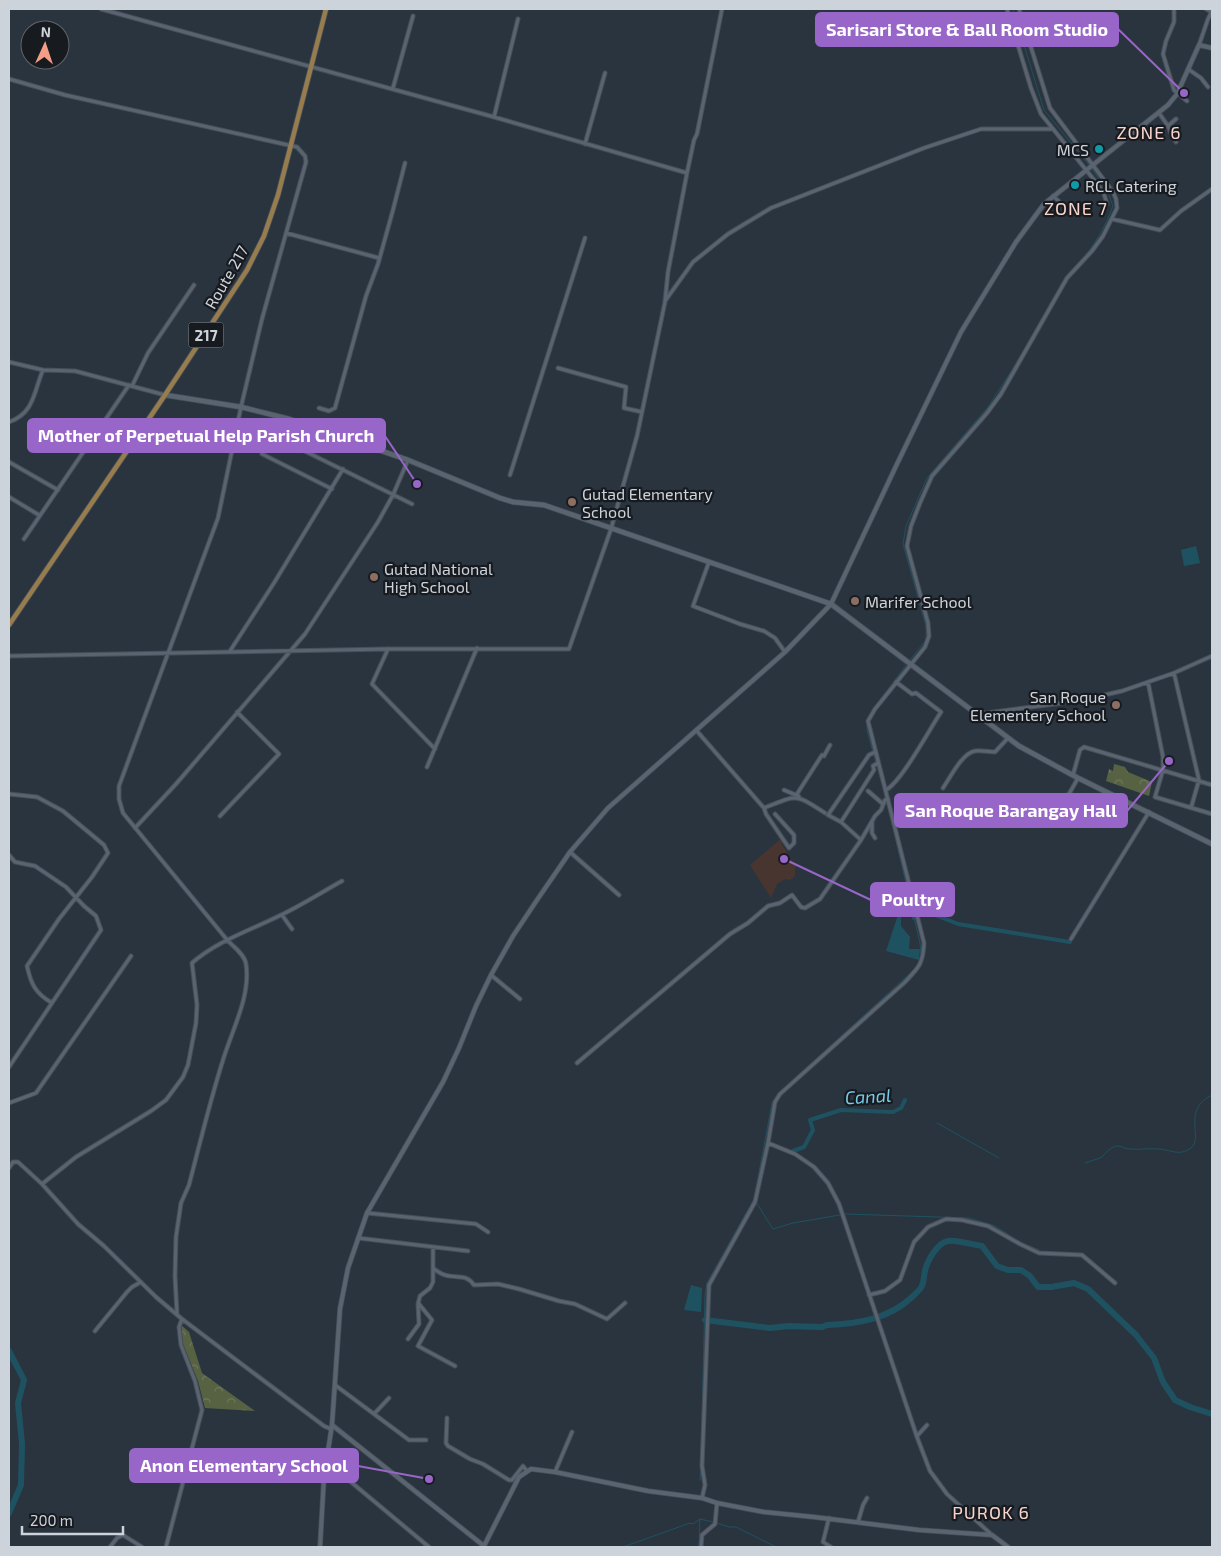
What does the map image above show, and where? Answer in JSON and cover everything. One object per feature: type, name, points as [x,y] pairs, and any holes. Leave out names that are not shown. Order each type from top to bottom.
[{"type":"main road","name":"Route 217","points":[[9,625],[165,396],[247,270],[264,236],[278,195],[326,9]]},
{"type":"main road","points":[[165,396],[242,407],[289,419],[408,460],[500,498],[513,502],[544,505],[831,604],[1025,749],[1212,844]]},
{"type":"street","points":[[101,9],[494,116],[687,173]]},
{"type":"street","points":[[9,656],[388,649],[569,649],[611,529],[642,412],[665,302],[668,272],[687,173],[697,134],[722,9]]},
{"type":"street","points":[[1007,9],[1040,114],[1074,153],[1090,167],[1107,204]]},
{"type":"street","points":[[702,1498],[704,1485],[702,1466],[709,1285],[755,1202],[775,1102],[780,1094],[904,983],[923,959],[924,944],[868,721],[910,663],[925,647],[929,636],[928,623],[907,546],[910,526],[932,476],[987,413],[1001,394],[1067,278],[1092,251],[1117,208],[1116,199],[1090,167],[1048,102],[1019,9]]},
{"type":"street","points":[[1174,9],[1174,22],[1166,40],[1163,54],[1171,85],[1177,94],[1187,100]]},
{"type":"street","points":[[320,1547],[324,1478],[332,1427],[342,1290],[358,1238],[367,1213],[443,1082],[476,1006],[513,936],[570,852],[608,808],[784,652],[831,604],[961,332],[1021,234],[1037,210],[1168,105],[1177,94],[1199,45],[1212,11],[1206,9]]},
{"type":"street","points":[[393,88],[413,16]]},
{"type":"street","points":[[494,116],[518,19]]},
{"type":"street","points":[[1199,45],[1212,48]]},
{"type":"street","points":[[1188,69],[1201,78],[1208,87]]},
{"type":"street","points":[[585,144],[605,73]]},
{"type":"street","points":[[9,79],[65,95],[297,147],[305,156],[306,162],[262,320],[218,518],[119,786],[119,799],[123,812],[246,961],[247,974],[244,997],[222,1062],[189,1185],[181,1203],[176,1237],[176,1312]]},
{"type":"street","points":[[1159,113],[1176,142]]},
{"type":"street","points":[[1168,126],[1176,119]]},
{"type":"street","points":[[665,302],[693,262],[728,234],[770,208],[924,148],[981,129],[1052,129]]},
{"type":"street","points":[[319,408],[329,411],[335,408],[405,163]]},
{"type":"street","points":[[1112,219],[1160,230],[1181,210],[1195,203],[1212,190]]},
{"type":"street","points":[[1054,196],[1071,212]]},
{"type":"street","points":[[286,233],[379,258]]},
{"type":"street","points":[[510,475],[585,238]]},
{"type":"street","points":[[24,539],[130,386],[148,353],[194,284]]},
{"type":"street","points":[[9,362],[43,370],[75,371],[165,396]]},
{"type":"street","points":[[558,368],[626,387],[624,408],[642,412]]},
{"type":"street","points":[[9,422],[17,418],[32,402],[43,370]]},
{"type":"street","points":[[256,427],[412,504]]},
{"type":"street","points":[[262,454],[332,488]]},
{"type":"street","points":[[135,828],[292,651],[373,530],[393,495],[408,460]]},
{"type":"street","points":[[9,462],[58,490]]},
{"type":"street","points":[[229,651],[274,583],[343,469]]},
{"type":"street","points":[[9,496],[39,516]]},
{"type":"street","points":[[709,562],[693,606],[764,631],[775,638],[784,652]]},
{"type":"street","points":[[427,767],[477,648]]},
{"type":"street","points":[[388,649],[372,684],[434,749]]},
{"type":"street","points":[[979,714],[1062,703],[1081,697],[1100,696],[1122,691],[1174,673],[1212,656]]},
{"type":"street","points":[[1174,673],[1199,780],[1191,808]]},
{"type":"street","points":[[886,790],[893,785],[902,773],[941,712],[916,693],[912,694],[896,682]]},
{"type":"street","points":[[1148,682],[1161,746],[1163,770],[1155,798],[1212,814]]},
{"type":"street","points":[[220,816],[280,754],[237,712]]},
{"type":"street","points":[[696,730],[764,808],[779,836],[789,848],[794,842],[794,836],[775,814]]},
{"type":"street","points":[[943,788],[958,764],[970,752],[982,750],[995,752],[1008,737]]},
{"type":"street","points":[[799,797],[797,794],[803,782],[822,755],[824,756],[830,745]]},
{"type":"street","points":[[1045,814],[1056,801],[1068,795],[1076,776],[1080,750],[1084,747],[1212,785]]},
{"type":"street","points":[[861,840],[841,822],[828,815],[869,755],[875,752]]},
{"type":"street","points":[[841,822],[874,770],[873,766],[878,763]]},
{"type":"street","points":[[784,790],[794,793],[825,813]]},
{"type":"street","points":[[868,791],[883,804]]},
{"type":"street","points":[[9,794],[37,797],[54,806],[87,829],[104,845],[108,853],[27,966],[30,978],[39,996],[52,1003]]},
{"type":"street","points":[[764,808],[790,798],[799,797]]},
{"type":"street","points":[[577,1063],[730,934],[768,906],[780,903],[792,895],[805,908],[820,899],[861,840],[874,816],[881,810],[885,800],[888,799]]},
{"type":"street","points":[[1071,939],[1149,812]]},
{"type":"street","points":[[871,822],[872,833],[875,838]]},
{"type":"street","points":[[570,852],[619,895]]},
{"type":"street","points":[[9,855],[16,862],[35,866],[66,887],[96,916],[100,930],[9,1067]]},
{"type":"street","points":[[42,1184],[58,1170],[93,1146],[127,1127],[166,1100],[184,1077],[196,1023],[197,1005],[192,963],[228,941],[282,915],[342,881]]},
{"type":"street","points":[[282,915],[292,929]]},
{"type":"street","points":[[9,1103],[36,1093],[131,956]]},
{"type":"street","points":[[491,975],[520,999]]},
{"type":"street","points":[[768,1143],[795,1154],[814,1167],[828,1183],[839,1204],[855,1248],[869,1295],[930,1471],[939,1485],[955,1502],[1008,1547]]},
{"type":"street","points":[[9,1168],[13,1162],[18,1162],[42,1184],[78,1224],[182,1319],[324,1426],[332,1427],[483,1546],[519,1477],[527,1471],[537,1470],[648,1491],[702,1498],[717,1503],[764,1512],[829,1518],[919,1530],[992,1535]]},
{"type":"street","points":[[367,1213],[476,1224],[488,1232]]},
{"type":"street","points":[[869,1295],[885,1291],[900,1280],[914,1242],[928,1227],[946,1220],[962,1220],[988,1226],[1039,1253],[1082,1255],[1114,1283]]},
{"type":"street","points":[[358,1238],[468,1250]]},
{"type":"street","points":[[408,1339],[419,1324],[418,1304],[420,1296],[432,1286],[434,1269],[433,1247]]},
{"type":"street","points":[[434,1269],[444,1275],[465,1276],[474,1285],[498,1284],[575,1304],[607,1319],[625,1303]]},
{"type":"street","points":[[95,1331],[127,1292],[141,1282]]},
{"type":"street","points":[[418,1304],[432,1320],[418,1346],[455,1366]]},
{"type":"street","points":[[166,1547],[202,1410],[195,1381],[181,1345],[179,1327],[182,1319]]},
{"type":"street","points":[[334,1385],[410,1440],[426,1440]]},
{"type":"street","points":[[374,1414],[389,1398]]},
{"type":"street","points":[[447,1418],[446,1443],[448,1446],[470,1460],[483,1464],[509,1480],[512,1480],[523,1466],[527,1471]]},
{"type":"street","points":[[917,1437],[927,1425]]},
{"type":"street","points":[[555,1472],[572,1432]]},
{"type":"street","points":[[327,1462],[429,1547]]},
{"type":"street","points":[[858,1522],[862,1505],[867,1498]]},
{"type":"street","points":[[701,1547],[702,1536],[715,1524],[717,1503]]},
{"type":"street","points":[[829,1518],[823,1542],[831,1547]]},
{"type":"street","points":[[110,1547],[117,1538],[123,1535],[142,1547]]},
{"type":"shaded area","points":[[783,837],[786,841],[781,843],[790,857],[789,859],[797,864],[795,876],[790,880],[785,879],[777,884],[771,898],[750,865]]},
{"type":"green space","points":[[1114,764],[1125,767],[1128,772],[1152,782],[1149,796],[1106,781],[1109,769],[1113,771]]},
{"type":"green space","points":[[181,1325],[189,1332],[202,1373],[255,1411],[205,1408],[198,1381],[183,1344]]},
{"type":"water","points":[[1196,546],[1200,563],[1184,566],[1181,550]]},
{"type":"water","points":[[901,906],[901,926],[910,937],[909,949],[920,949],[919,960],[886,951]]},
{"type":"water","points":[[691,1285],[702,1288],[701,1312],[684,1310]]},
{"type":"waterway","points":[[1013,9],[1044,110],[1089,165]]},
{"type":"waterway","points":[[1079,263],[1099,236],[1113,206],[1107,190],[1091,168]]},
{"type":"waterway","points":[[1170,219],[1186,206]]},
{"type":"waterway","points":[[1116,218],[1127,221]]},
{"type":"waterway","points":[[910,660],[926,640],[926,626],[903,544],[906,526],[927,478],[988,407],[1023,353]]},
{"type":"waterway","points":[[880,700],[906,665]]},
{"type":"waterway","points":[[868,719],[874,708]]},
{"type":"waterway","points":[[867,723],[873,752]]},
{"type":"waterway","points":[[874,755],[876,762]]},
{"type":"waterway","points":[[877,766],[886,798]]},
{"type":"waterway","points":[[887,802],[921,954]]},
{"type":"waterway","points":[[914,918],[918,917],[917,910],[920,909],[958,924],[1070,942]]},
{"type":"waterway","points":[[701,1461],[705,1295],[707,1283],[754,1199],[772,1103],[779,1093],[917,967]]},
{"type":"waterway","points":[[1085,1163],[1100,1158],[1116,1146],[1127,1149],[1187,1151],[1194,1143],[1197,1108],[1212,1095]]},
{"type":"waterway","name":"Canal","points":[[793,1151],[804,1147],[813,1130],[810,1120],[841,1110],[893,1112],[901,1108],[905,1100]]},
{"type":"waterway","points":[[937,1123],[999,1158]]},
{"type":"waterway","points":[[756,1202],[773,1229],[793,1223],[840,1215]]},
{"type":"waterway","points":[[845,1214],[969,1218],[995,1226],[1020,1242],[1039,1250]]},
{"type":"waterway","points":[[705,1320],[770,1328],[788,1326],[822,1327],[872,1319],[893,1311],[912,1297],[923,1284],[925,1271],[933,1253],[944,1242],[959,1241],[982,1246],[997,1266],[1008,1270],[1021,1270],[1030,1276],[1038,1287],[1074,1283],[1088,1289],[1136,1335],[1154,1358],[1163,1382],[1175,1400],[1212,1414]]},
{"type":"waterway","points":[[9,1351],[24,1380],[18,1403],[22,1444],[21,1485],[9,1513]]},
{"type":"waterway","points":[[700,1480],[701,1467]]},
{"type":"waterway","points":[[700,1519],[713,1522]]},
{"type":"waterway","points":[[623,1547],[690,1523],[693,1524],[700,1519]]},
{"type":"waterway","points":[[699,1547],[700,1519]]},
{"type":"waterway","points":[[717,1523],[736,1527],[776,1547]]},
{"type":"place","name":"Sarisari Store & Ball Room Studio","points":[[1184,93]]},
{"type":"place","name":"MCS","points":[[1099,149]]},
{"type":"place","name":"RCL Catering","points":[[1075,185]]},
{"type":"place","name":"Mother of Perpetual Help Parish Church","points":[[417,484]]},
{"type":"place","name":"Gutad Elementary School","points":[[572,502]]},
{"type":"place","name":"Gutad National High School","points":[[374,577]]},
{"type":"place","name":"Marifer School","points":[[855,601]]},
{"type":"place","name":"San Roque Elementery School","points":[[1116,705]]},
{"type":"place","name":"San Roque Barangay Hall","points":[[1169,761]]},
{"type":"place","name":"Poultry","points":[[784,859]]},
{"type":"place","name":"Anon Elementary School","points":[[429,1479]]},
{"type":"district","name":"ZONE 6","points":[[1149,132]]},
{"type":"district","name":"ZONE 7","points":[[1076,208]]},
{"type":"district","name":"PUROK 6","points":[[991,1512]]}]
